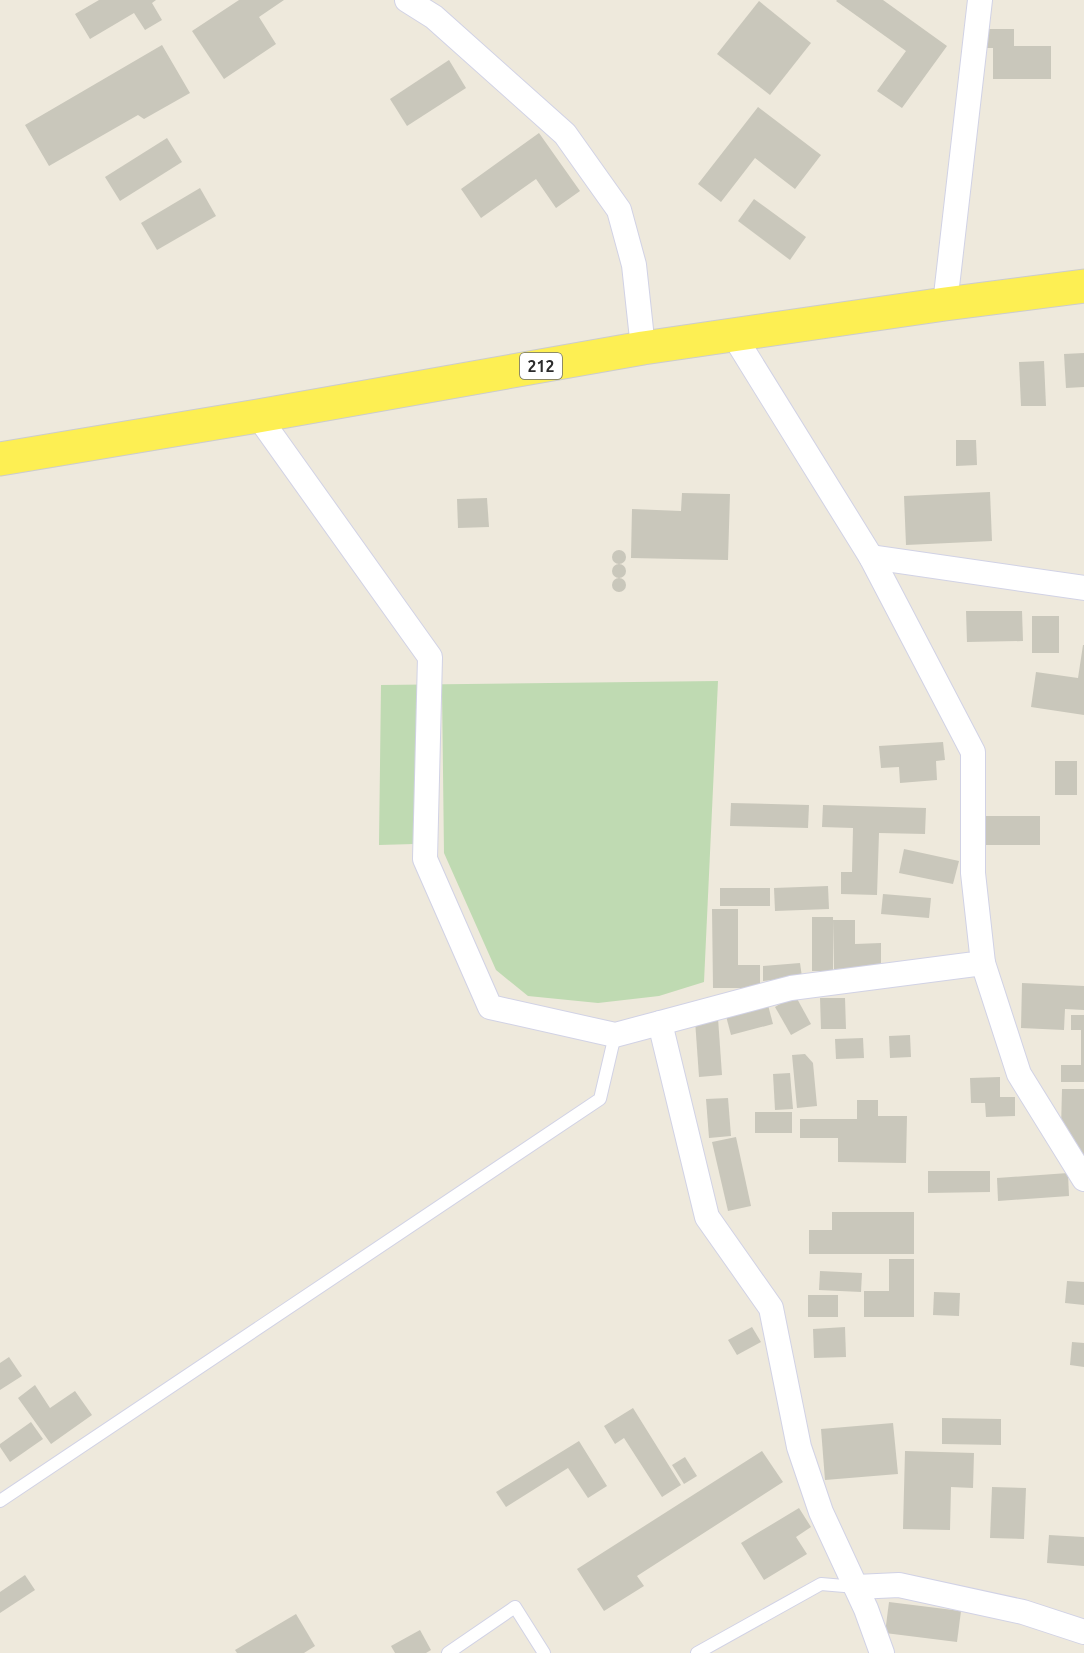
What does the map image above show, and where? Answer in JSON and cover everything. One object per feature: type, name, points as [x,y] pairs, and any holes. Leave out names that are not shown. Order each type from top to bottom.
[{"type":"main road","name":"212","points":[[0,459],[643,348],[945,303],[1084,286]]},
{"type":"street","points":[[407,0],[434,17],[565,134],[619,210],[634,265],[643,348]]},
{"type":"street","points":[[945,303],[980,0]]},
{"type":"street","points":[[734,336],[872,557],[973,752],[973,873],[983,963],[1019,1074],[1084,1179]]},
{"type":"street","points":[[258,416],[430,657],[425,859],[490,1007],[615,1035],[791,988],[983,963]]},
{"type":"street","points":[[872,557],[1084,588]]},
{"type":"street","points":[[660,1023],[707,1217],[771,1308],[799,1447],[821,1512],[866,1609],[882,1653]]},
{"type":"street","points":[[856,1587],[899,1585],[1023,1612],[1084,1632]]},
{"type":"lane","points":[[0,1501],[600,1099],[615,1035]]},
{"type":"lane","points":[[697,1653],[821,1584],[856,1587]]},
{"type":"lane","points":[[448,1653],[515,1608],[544,1653]]},
{"type":"green space","points":[[718,681],[704,982],[659,996],[598,1003],[528,996],[496,970],[444,853],[442,690],[419,691],[414,844],[379,845],[381,685]]},
{"type":"building","points":[[99,0],[156,0],[152,3],[162,20],[145,30],[134,13],[90,39],[75,14]]},
{"type":"building","points":[[239,0],[284,0],[259,17],[276,44],[224,79],[192,31]]},
{"type":"building","points":[[837,0],[883,0],[947,46],[902,108],[877,91],[906,51]]},
{"type":"building","points":[[759,1],[811,43],[770,95],[717,54]]},
{"type":"building","points":[[981,29],[1014,29],[1014,46],[1051,46],[1051,79],[993,79],[993,48],[981,48]]},
{"type":"building","points":[[162,45],[190,93],[144,119],[138,115],[49,166],[25,125]]},
{"type":"building","points":[[449,60],[466,88],[407,126],[390,99]]},
{"type":"building","points":[[758,107],[821,155],[795,189],[755,158],[721,202],[698,184]]},
{"type":"building","points":[[539,133],[580,191],[556,208],[536,179],[481,218],[461,189]]},
{"type":"building","points":[[167,138],[182,162],[120,201],[105,177]]},
{"type":"building","points":[[200,188],[216,216],[157,250],[141,223]]},
{"type":"building","points":[[754,199],[806,237],[790,260],[738,221]]},
{"type":"building","points":[[1084,353],[1084,387],[1066,388],[1064,354]]},
{"type":"building","points":[[1044,361],[1046,406],[1021,406],[1019,362]]},
{"type":"building","points":[[956,440],[976,440],[977,465],[956,466]]},
{"type":"building","points":[[990,492],[992,541],[906,545],[904,496]]},
{"type":"building","points":[[682,493],[730,494],[728,560],[631,558],[632,509],[681,511]]},
{"type":"building","points":[[487,498],[489,527],[458,528],[457,499]]},
{"type":"building","points":[[619,550],[624,552],[626,557],[624,562],[619,564],[614,562],[612,557],[614,552]]},
{"type":"building","points":[[619,564],[624,566],[626,571],[624,576],[619,578],[614,576],[612,571],[614,566]]},
{"type":"building","points":[[619,578],[624,580],[626,585],[624,590],[619,592],[614,590],[612,585],[614,580]]},
{"type":"building","points":[[966,611],[1022,611],[1023,641],[967,642]]},
{"type":"building","points":[[1032,616],[1059,616],[1059,653],[1032,653]]},
{"type":"building","points":[[1083,645],[1084,715],[1031,707],[1036,672],[1078,678]]},
{"type":"building","points":[[943,742],[945,760],[936,761],[937,780],[900,783],[899,767],[881,768],[879,746]]},
{"type":"building","points":[[1055,761],[1077,761],[1077,795],[1055,795]]},
{"type":"building","points":[[731,803],[809,805],[808,828],[730,826]]},
{"type":"building","points":[[823,805],[926,808],[925,834],[879,833],[877,895],[841,894],[841,872],[852,872],[853,828],[822,827]]},
{"type":"building","points":[[986,816],[1040,816],[1040,845],[986,845]]},
{"type":"building","points":[[904,849],[959,861],[953,884],[899,873]]},
{"type":"building","points":[[828,886],[829,909],[775,911],[774,888]]},
{"type":"building","points":[[720,888],[770,888],[770,906],[720,906]]},
{"type":"building","points":[[883,894],[931,898],[929,918],[881,914]]},
{"type":"building","points":[[712,909],[738,909],[738,965],[760,965],[760,988],[713,988]]},
{"type":"building","points":[[812,917],[833,917],[833,971],[812,971]]},
{"type":"building","points":[[833,920],[855,920],[855,944],[881,943],[881,968],[834,969]]},
{"type":"building","points":[[800,963],[802,977],[763,981],[763,966]]},
{"type":"building","points":[[1022,983],[1084,986],[1084,1010],[1065,1009],[1064,1030],[1021,1028]]},
{"type":"building","points":[[795,995],[811,1024],[791,1035],[775,1007]]},
{"type":"building","points":[[820,998],[845,998],[846,1029],[821,1029]]},
{"type":"building","points":[[768,1005],[773,1024],[731,1035],[726,1016]]},
{"type":"building","points":[[1071,1015],[1084,1015],[1084,1082],[1061,1082],[1061,1065],[1081,1065],[1081,1030],[1071,1030]]},
{"type":"building","points":[[718,1018],[722,1075],[699,1077],[695,1020]]},
{"type":"building","points":[[910,1035],[911,1057],[890,1058],[889,1036]]},
{"type":"building","points":[[863,1038],[864,1058],[836,1059],[835,1039]]},
{"type":"building","points":[[805,1054],[813,1063],[817,1106],[797,1108],[792,1055]]},
{"type":"building","points":[[790,1073],[793,1109],[775,1110],[773,1074]]},
{"type":"building","points":[[1000,1077],[1000,1097],[1015,1097],[1015,1116],[986,1117],[985,1103],[971,1103],[970,1078]]},
{"type":"building","points":[[1062,1089],[1084,1089],[1084,1158],[1061,1129]]},
{"type":"building","points":[[728,1098],[731,1136],[709,1138],[706,1099]]},
{"type":"building","points":[[857,1100],[878,1100],[878,1116],[907,1116],[906,1163],[838,1162],[838,1138],[800,1138],[800,1119],[857,1119]]},
{"type":"building","points":[[755,1112],[792,1112],[792,1133],[755,1133]]},
{"type":"building","points":[[736,1137],[751,1206],[728,1211],[712,1142]]},
{"type":"building","points":[[928,1171],[990,1171],[990,1192],[928,1193]]},
{"type":"building","points":[[1068,1173],[1069,1196],[998,1201],[997,1178]]},
{"type":"building","points":[[832,1212],[914,1212],[914,1254],[809,1254],[809,1230],[832,1230]]},
{"type":"building","points":[[889,1259],[914,1259],[914,1317],[864,1317],[864,1291],[889,1291]]},
{"type":"building","points":[[820,1271],[862,1273],[861,1292],[819,1290]]},
{"type":"building","points":[[1067,1281],[1084,1282],[1084,1305],[1065,1303]]},
{"type":"building","points":[[934,1292],[960,1293],[959,1316],[933,1315]]},
{"type":"building","points":[[808,1295],[838,1295],[838,1317],[808,1317]]},
{"type":"building","points":[[752,1327],[761,1342],[737,1355],[728,1340]]},
{"type":"building","points":[[845,1327],[846,1357],[814,1358],[813,1329]]},
{"type":"building","points":[[1072,1342],[1084,1343],[1084,1367],[1070,1365]]},
{"type":"building","points":[[9,1357],[22,1376],[0,1390],[0,1363]]},
{"type":"building","points":[[35,1385],[50,1408],[75,1391],[92,1415],[51,1444],[18,1398]]},
{"type":"building","points":[[633,1408],[681,1485],[662,1497],[624,1438],[615,1444],[604,1426]]},
{"type":"building","points":[[942,1418],[1001,1419],[1001,1445],[942,1444]]},
{"type":"building","points":[[31,1422],[43,1439],[10,1462],[0,1444]]},
{"type":"building","points":[[893,1423],[898,1474],[825,1480],[821,1429]]},
{"type":"building","points":[[579,1441],[607,1486],[588,1498],[568,1468],[506,1507],[496,1492]]},
{"type":"building","points":[[762,1451],[783,1482],[637,1576],[644,1586],[604,1611],[577,1569]]},
{"type":"building","points":[[905,1451],[974,1453],[973,1488],[951,1487],[950,1530],[903,1529]]},
{"type":"building","points":[[685,1457],[697,1476],[684,1484],[672,1465]]},
{"type":"building","points":[[992,1487],[1026,1488],[1024,1539],[990,1538]]},
{"type":"building","points":[[799,1508],[811,1527],[796,1537],[807,1554],[764,1580],[741,1543]]},
{"type":"building","points":[[1049,1535],[1084,1537],[1084,1566],[1047,1563]]},
{"type":"building","points":[[25,1575],[35,1590],[0,1613],[0,1592]]},
{"type":"building","points":[[889,1602],[961,1611],[957,1642],[885,1633]]},
{"type":"building","points":[[296,1614],[315,1646],[304,1653],[237,1653],[235,1650]]},
{"type":"building","points":[[420,1630],[431,1650],[426,1653],[395,1653],[391,1646]]}]
